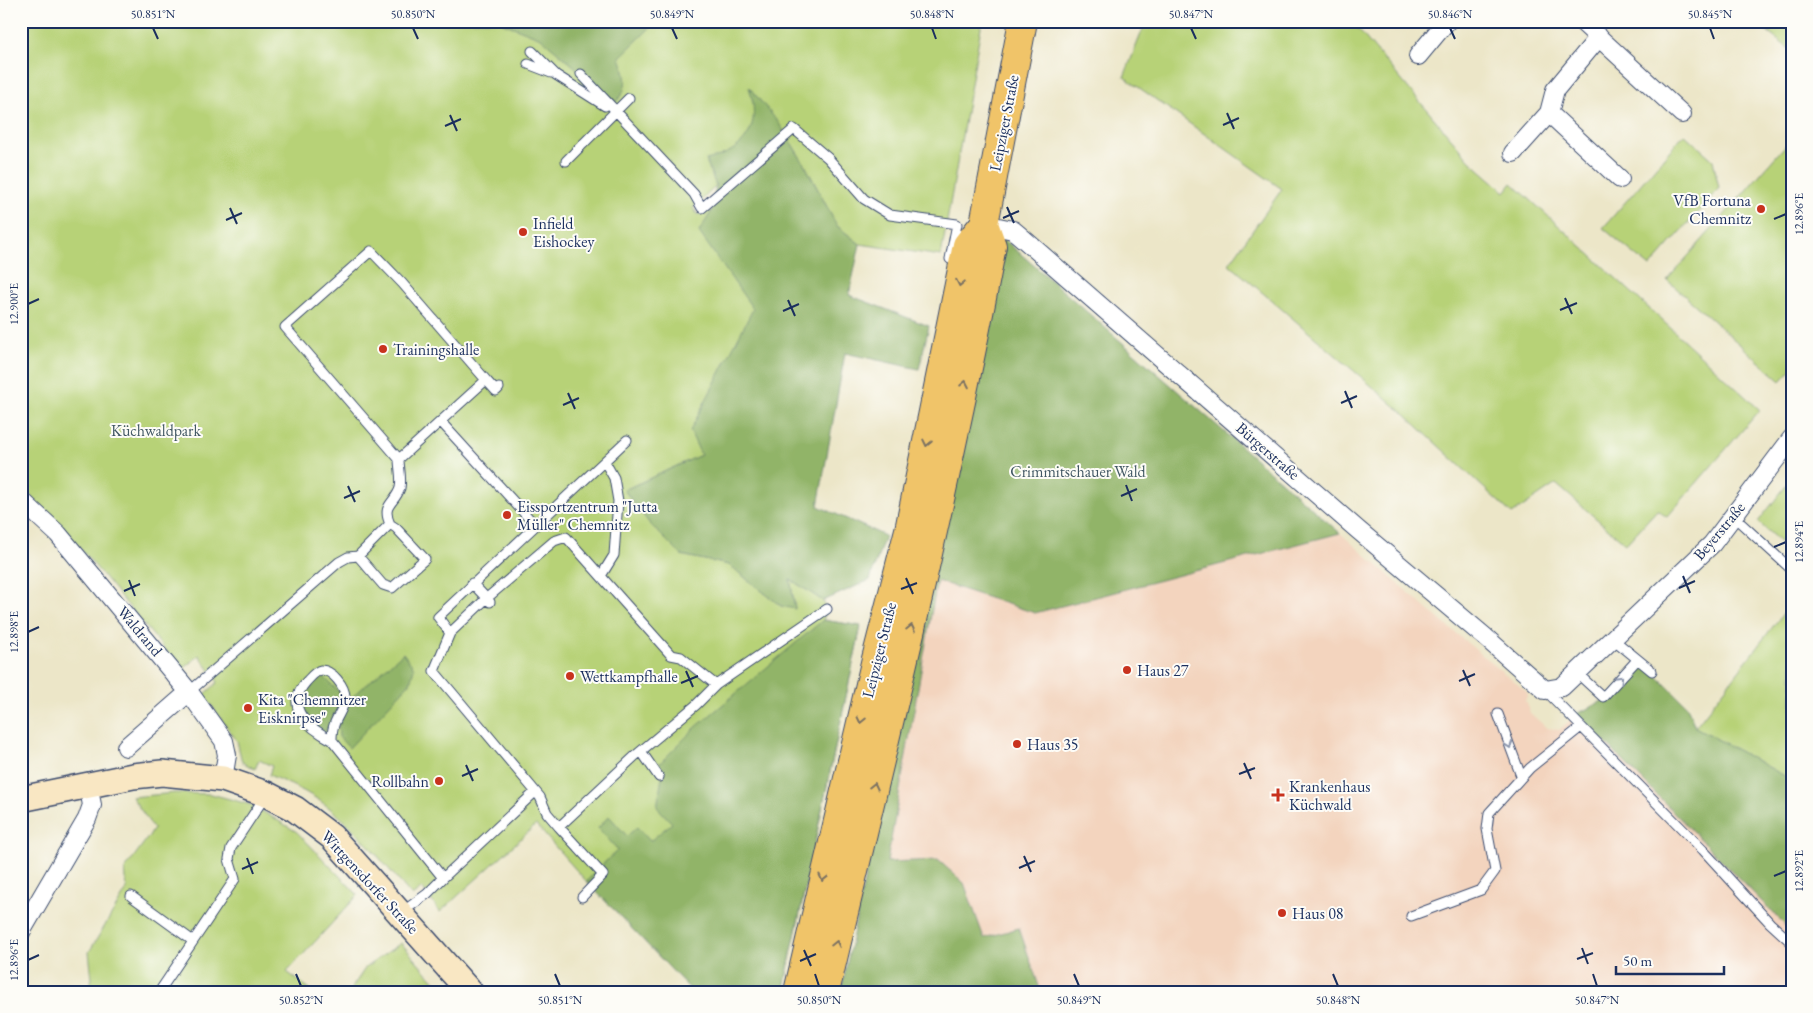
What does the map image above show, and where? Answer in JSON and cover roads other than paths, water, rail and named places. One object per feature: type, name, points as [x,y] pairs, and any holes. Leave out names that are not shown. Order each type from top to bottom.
[{"type":"main road","name":"Leipziger Straße","points":[[798,992],[875,663],[909,530],[967,245],[984,224],[1023,21]]},
{"type":"main road","name":"Leipziger Straße","points":[[825,992],[919,596],[956,430],[992,246],[984,224]]},
{"type":"street","points":[[1418,56],[1447,21]]},
{"type":"street","points":[[1581,21],[1682,114]]},
{"type":"street","points":[[1513,153],[1549,113],[1555,90],[1599,37]]},
{"type":"street","points":[[1549,113],[1620,179]]},
{"type":"street","name":"Bürgerstraße","points":[[984,224],[1013,230],[1545,690]]},
{"type":"street","name":"Beyerstraße","points":[[1545,690],[1562,687],[1712,544],[1792,438]]},
{"type":"street","name":"Waldrand","points":[[21,500],[58,534],[189,692],[224,741],[227,755],[223,779]]},
{"type":"street","points":[[126,747],[189,692]]},
{"type":"street","name":"Wittgensdorfer Straße","points":[[21,799],[88,784],[162,773],[223,779],[266,794],[295,809],[332,837],[470,992]]},
{"type":"street","points":[[21,932],[87,819],[92,805],[88,784]]},
{"type":"lane","points":[[532,50],[556,75]]},
{"type":"lane","points":[[528,64],[556,75],[616,112]]},
{"type":"lane","points":[[581,74],[694,194],[702,208],[794,129],[828,158],[864,199],[890,215],[957,224],[950,258]]},
{"type":"lane","points":[[566,161],[629,98]]},
{"type":"lane","points":[[358,556],[384,585],[392,588],[425,559],[390,524],[386,516],[386,510],[400,488],[399,459],[285,327],[371,252],[402,283],[496,391],[499,388]]},
{"type":"lane","points":[[399,459],[486,380]]},
{"type":"lane","points":[[441,422],[535,524]]},
{"type":"lane","points":[[450,634],[438,617],[535,524],[627,440]]},
{"type":"lane","points":[[601,576],[614,555],[618,501],[614,478],[605,462]]},
{"type":"lane","points":[[1733,516],[1792,570]]},
{"type":"lane","points":[[189,692],[339,562],[348,557],[358,556],[390,524]]},
{"type":"lane","points":[[582,897],[603,875],[547,813],[540,797],[434,671],[450,634],[554,541],[566,537],[671,655],[681,657],[716,685]]},
{"type":"lane","points":[[472,583],[488,600]]},
{"type":"lane","points":[[559,827],[716,685],[827,609]]},
{"type":"lane","points":[[1613,639],[1652,671]]},
{"type":"lane","points":[[1577,673],[1603,697],[1637,660]]},
{"type":"lane","points":[[332,740],[334,726],[343,706],[345,696],[338,680],[322,670],[317,671],[304,684],[298,696],[299,714],[314,730],[332,740],[443,878]]},
{"type":"lane","points":[[1545,690],[1792,943]]},
{"type":"lane","points":[[1498,714],[1521,776]]},
{"type":"lane","points":[[1411,916],[1481,890],[1488,883],[1495,871],[1488,839],[1488,817],[1494,807],[1521,776],[1581,727]]},
{"type":"lane","points":[[641,751],[659,777]]},
{"type":"lane","points":[[401,914],[427,894],[535,792]]},
{"type":"lane","points":[[159,992],[235,879],[228,859],[231,848],[266,794]]},
{"type":"lane","points":[[131,896],[193,941]]},
{"type":"place","name":"VfB Fortuna Chemnitz","points":[[1761,209]]},
{"type":"place","name":"Infield Eishockey","points":[[523,232]]},
{"type":"place","name":"Trainingshalle","points":[[383,349]]},
{"type":"place","name":"Eissportzentrum \"Jutta Müller\" Chemnitz","points":[[507,515]]},
{"type":"place","name":"Haus 27","points":[[1127,670]]},
{"type":"place","name":"Wettkampfhalle","points":[[570,676]]},
{"type":"place","name":"Kita \"Chemnitzer Eisknirpse\"","points":[[248,708]]},
{"type":"place","name":"Haus 35","points":[[1017,744]]},
{"type":"place","name":"Rollbahn","points":[[439,781]]},
{"type":"place","name":"Krankenhaus Küchwald","points":[[1278,795]]},
{"type":"place","name":"Haus 08","points":[[1282,913]]},
{"type":"park label","name":"Küchwaldpark","points":[[156,430]]},
{"type":"park label","name":"Crimmitschauer Wald","points":[[1078,471]]}]
